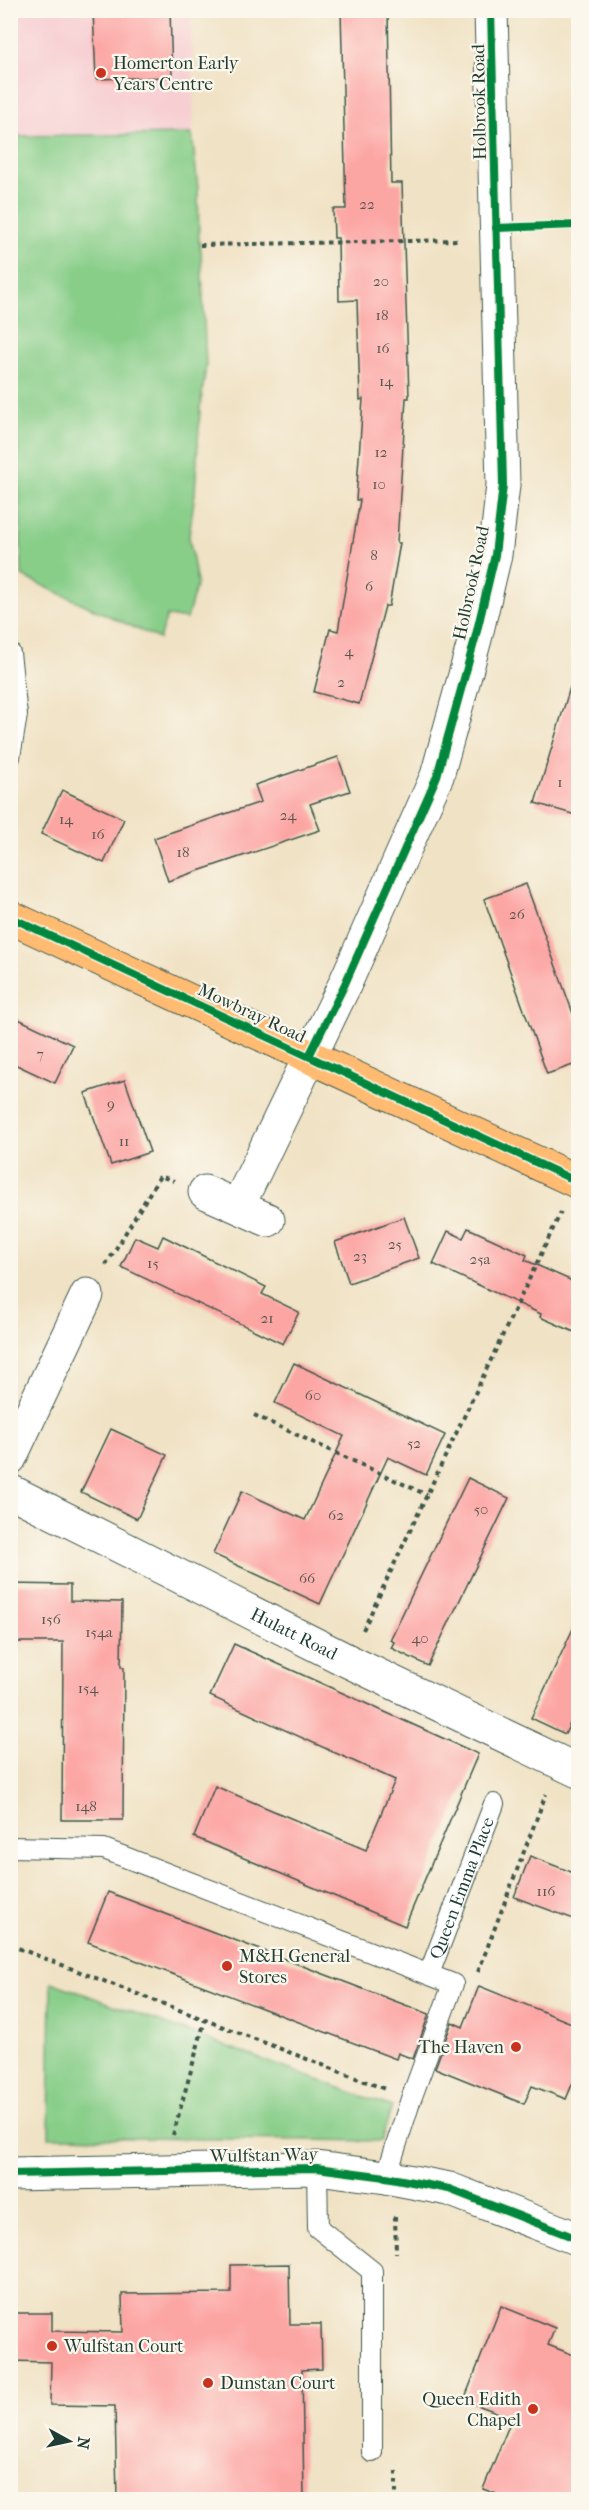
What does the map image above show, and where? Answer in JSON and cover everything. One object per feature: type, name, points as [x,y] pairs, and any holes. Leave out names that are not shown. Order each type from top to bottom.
[{"type":"main road","name":"Mowbray Road","points":[[10,917],[577,1181]]},
{"type":"street","name":"Holbrook Road","points":[[309,1056],[344,986],[437,776],[493,566],[503,485],[491,10]]},
{"type":"street","name":"Mowbray Road","points":[[238,1206],[309,1056]]},
{"type":"street","points":[[206,1192],[268,1220]]},
{"type":"street","points":[[10,1458],[87,1295]]},
{"type":"street","name":"Hulatt Road","points":[[10,1491],[348,1661],[568,1767]]},
{"type":"street","name":"Wulfstan Way","points":[[10,2174],[317,2168],[449,2188],[579,2239]]},
{"type":"lane","points":[[10,653],[17,715],[10,757]]},
{"type":"lane","name":"Queen Emma Place","points":[[429,1974],[494,1804]]},
{"type":"lane","points":[[10,1847],[104,1849],[453,1984],[411,2099],[386,2177]]},
{"type":"lane","name":"Wulfstan Way","points":[[317,2168],[318,2228],[372,2271],[372,2452]]},
{"type":"path","points":[[200,245],[497,240]]},
{"type":"path","points":[[87,1295],[160,1176],[206,1192]]},
{"type":"path","points":[[348,1661],[577,1181]]},
{"type":"path","points":[[254,1415],[427,1495]]},
{"type":"path","points":[[453,1984],[471,1990],[568,1767]]},
{"type":"path","points":[[10,1945],[411,2099]]},
{"type":"path","points":[[162,2172],[205,2020]]},
{"type":"shaded area","name":"Homerton Early Years Centre","points":[[10,11],[191,11],[194,121],[192,134],[11,136]]},
{"type":"green space","points":[[192,134],[198,188],[206,366],[189,536],[197,583],[187,619],[167,616],[159,639],[22,576],[11,246],[11,136]]},
{"type":"green space","points":[[51,1982],[392,2107],[381,2141],[49,2137]]},
{"type":"building","points":[[93,10],[170,10],[172,77],[96,79]]},
{"type":"building","points":[[341,10],[388,10],[391,183],[402,183],[409,398],[406,398],[397,543],[400,543],[389,606],[385,606],[359,704],[314,692],[330,629],[338,631],[360,500],[356,500],[363,399],[360,400],[357,300],[339,301],[338,238],[334,238],[333,209],[346,209]]},
{"type":"building","points":[[571,684],[579,685],[579,816],[535,803]]},
{"type":"building","points":[[338,757],[350,791],[310,804],[320,830],[168,881],[154,838],[261,802],[255,785]]},
{"type":"building","points":[[62,790],[124,819],[104,863],[41,834]]},
{"type":"building","points":[[526,884],[579,1030],[579,1063],[547,1074],[484,899]]},
{"type":"building","points":[[10,1015],[73,1045],[55,1083],[10,1062]]},
{"type":"building","points":[[125,1080],[150,1152],[111,1165],[85,1093]]},
{"type":"building","points":[[404,1217],[419,1258],[349,1283],[335,1242]]},
{"type":"building","points":[[468,1228],[527,1255],[525,1260],[579,1284],[579,1334],[433,1264],[448,1231],[463,1238]]},
{"type":"building","points":[[163,1236],[266,1287],[262,1294],[299,1312],[283,1344],[121,1267],[135,1237],[158,1247]]},
{"type":"building","points":[[294,1363],[445,1435],[426,1475],[388,1457],[320,1604],[213,1554],[242,1491],[305,1520],[344,1436],[275,1403]]},
{"type":"building","points":[[111,1429],[167,1455],[137,1519],[81,1492]]},
{"type":"building","points":[[468,1478],[509,1498],[428,1666],[391,1648],[394,1642],[390,1640]]},
{"type":"building","points":[[10,1584],[70,1585],[70,1601],[122,1602],[123,1820],[62,1820],[63,1642],[10,1642]]},
{"type":"building","points":[[579,1616],[579,1705],[565,1734],[531,1718]]},
{"type":"building","points":[[234,1644],[478,1754],[405,1926],[194,1837],[215,1786],[366,1850],[395,1780],[210,1696]]},
{"type":"building","points":[[530,1856],[579,1875],[579,1921],[514,1897]]},
{"type":"building","points":[[108,1892],[429,2014],[413,2059],[398,2053],[396,2059],[88,1942]]},
{"type":"building","name":"The Haven","points":[[479,1986],[579,2026],[579,2068],[566,2099],[532,2086],[524,2104],[435,2068],[452,2022],[463,2027]]},
{"type":"building","name":"Dunstan Court","points":[[289,2264],[290,2324],[321,2324],[322,2369],[302,2370],[304,2499],[117,2499],[115,2406],[50,2405],[51,2362],[10,2361],[10,2313],[52,2313],[52,2331],[123,2332],[122,2294],[231,2293],[231,2265]]},
{"type":"building","name":"Queen Edith Chapel","points":[[501,2306],[555,2328],[548,2345],[579,2357],[579,2479],[571,2499],[510,2499],[483,2489],[512,2418],[464,2400]]},
{"type":"cycle path","points":[[309,1056],[344,986],[437,776],[475,639],[495,555],[503,485],[491,10]]},
{"type":"cycle path","points":[[496,228],[578,225]]},
{"type":"cycle path","points":[[10,917],[578,1182]]},
{"type":"cycle path","points":[[10,2174],[317,2168],[386,2177],[449,2189],[578,2239]]},
{"type":"place","name":"Homerton Early Years Centre","points":[[101,73]]},
{"type":"place","name":"M&H General Stores","points":[[227,1966]]},
{"type":"place","name":"The Haven","points":[[516,2047]]},
{"type":"place","name":"Wulfstan Court","points":[[52,2346]]},
{"type":"place","name":"Dunstan Court","points":[[208,2383]]},
{"type":"place","name":"Queen Edith Chapel","points":[[533,2409]]}]
